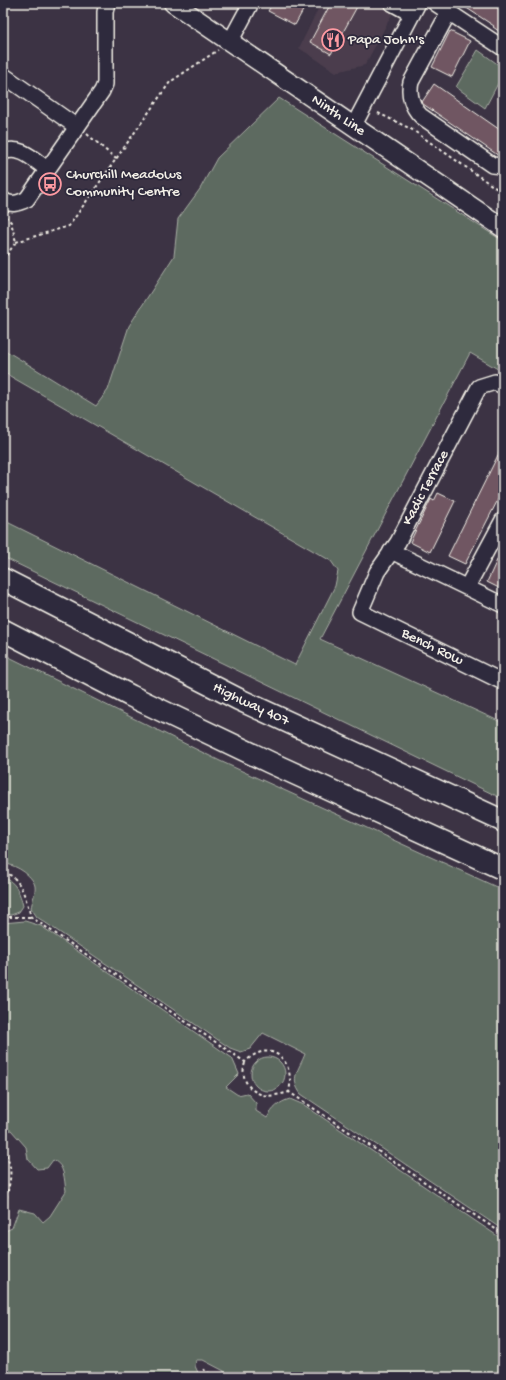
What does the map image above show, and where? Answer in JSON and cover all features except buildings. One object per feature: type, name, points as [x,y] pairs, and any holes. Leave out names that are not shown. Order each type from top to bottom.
[{"type":"highway","name":"Highway 407","points":[[3,579],[238,699],[503,821]]},
{"type":"highway","points":[[3,630],[131,696],[269,762],[503,869]]},
{"type":"main road","name":"Ninth Line","points":[[173,3],[503,228]]},
{"type":"street","points":[[3,200],[8,203],[18,203],[27,199],[102,91],[105,84],[105,12],[107,3]]},
{"type":"street","points":[[230,42],[251,3]]},
{"type":"street","points":[[354,125],[415,9],[392,3]]},
{"type":"street","points":[[435,3],[503,48]]},
{"type":"street","points":[[449,12],[411,82],[410,94],[414,106],[420,116],[492,165],[503,166]]},
{"type":"street","points":[[3,75],[77,127]]},
{"type":"street","points":[[3,152],[11,149],[23,152],[48,170]]},
{"type":"street","name":"Kadic Terrace","points":[[360,612],[377,572],[398,542],[479,387],[495,382],[503,386]]},
{"type":"street","points":[[467,587],[499,538],[503,520]]},
{"type":"street","points":[[391,551],[503,605]]},
{"type":"street","name":"Bench Row","points":[[360,612],[503,682]]},
{"type":"path","points":[[3,260],[16,242],[69,226],[170,82],[230,42]]},
{"type":"path","points":[[378,113],[411,129],[503,193]]},
{"type":"path","points":[[77,127],[116,159]]},
{"type":"path","points":[[3,214],[11,222],[16,242]]},
{"type":"path","points":[[3,873],[6,873],[18,882],[26,900],[31,917]]},
{"type":"path","points":[[3,917],[31,917],[245,1062]]},
{"type":"path","points":[[289,1092],[290,1074],[287,1064],[281,1056],[272,1052],[262,1052],[252,1056],[245,1062],[243,1067],[245,1082],[253,1090],[263,1095],[278,1095],[289,1092],[503,1234]]},
{"type":"path","points":[[3,1149],[9,1158],[12,1168],[5,1202]]},
{"type":"path","points":[[203,1369],[210,1374],[210,1377]]},
{"type":"shaded area","points":[[321,3],[398,3],[365,65],[336,72],[299,48]]},
{"type":"green space","points":[[478,50],[503,68],[503,74],[485,108],[456,87]]},
{"type":"green space","points":[[279,98],[503,241],[503,315],[500,319],[503,321],[503,372],[470,353],[320,639],[503,723],[503,799],[3,557],[3,520],[295,665],[335,586],[338,571],[331,561],[3,372],[3,349],[96,406],[108,390],[129,326],[174,256],[178,219],[200,189],[217,158]]},
{"type":"green space","points":[[3,654],[220,761],[503,890],[503,1230],[301,1094],[297,1088],[295,1079],[305,1054],[263,1033],[250,1049],[241,1052],[230,1048],[37,917],[31,908],[35,886],[31,878],[22,870],[12,865],[3,864]]},
{"type":"green space","points":[[3,877],[17,888],[23,906],[19,912],[11,915],[3,914]]},
{"type":"green space","points":[[25,921],[41,926],[232,1058],[239,1074],[226,1087],[238,1095],[247,1093],[256,1103],[256,1111],[267,1118],[277,1106],[286,1100],[290,1099],[304,1105],[499,1237],[503,1243],[501,1264],[503,1266],[503,1377],[225,1377],[224,1371],[203,1360],[196,1360],[195,1366],[200,1377],[3,1377],[3,1232],[12,1228],[19,1209],[35,1213],[43,1222],[50,1216],[66,1191],[62,1169],[57,1162],[53,1160],[47,1168],[37,1169],[28,1159],[26,1147],[11,1130],[3,1131],[3,923]]},
{"type":"green space","points":[[268,1057],[280,1062],[285,1074],[280,1086],[268,1091],[256,1086],[251,1074],[256,1062]]},
{"type":"place","name":"Papa John's","points":[[333,40]]},
{"type":"place","name":"Churchill Meadows Community Centre","points":[[50,184]]}]
